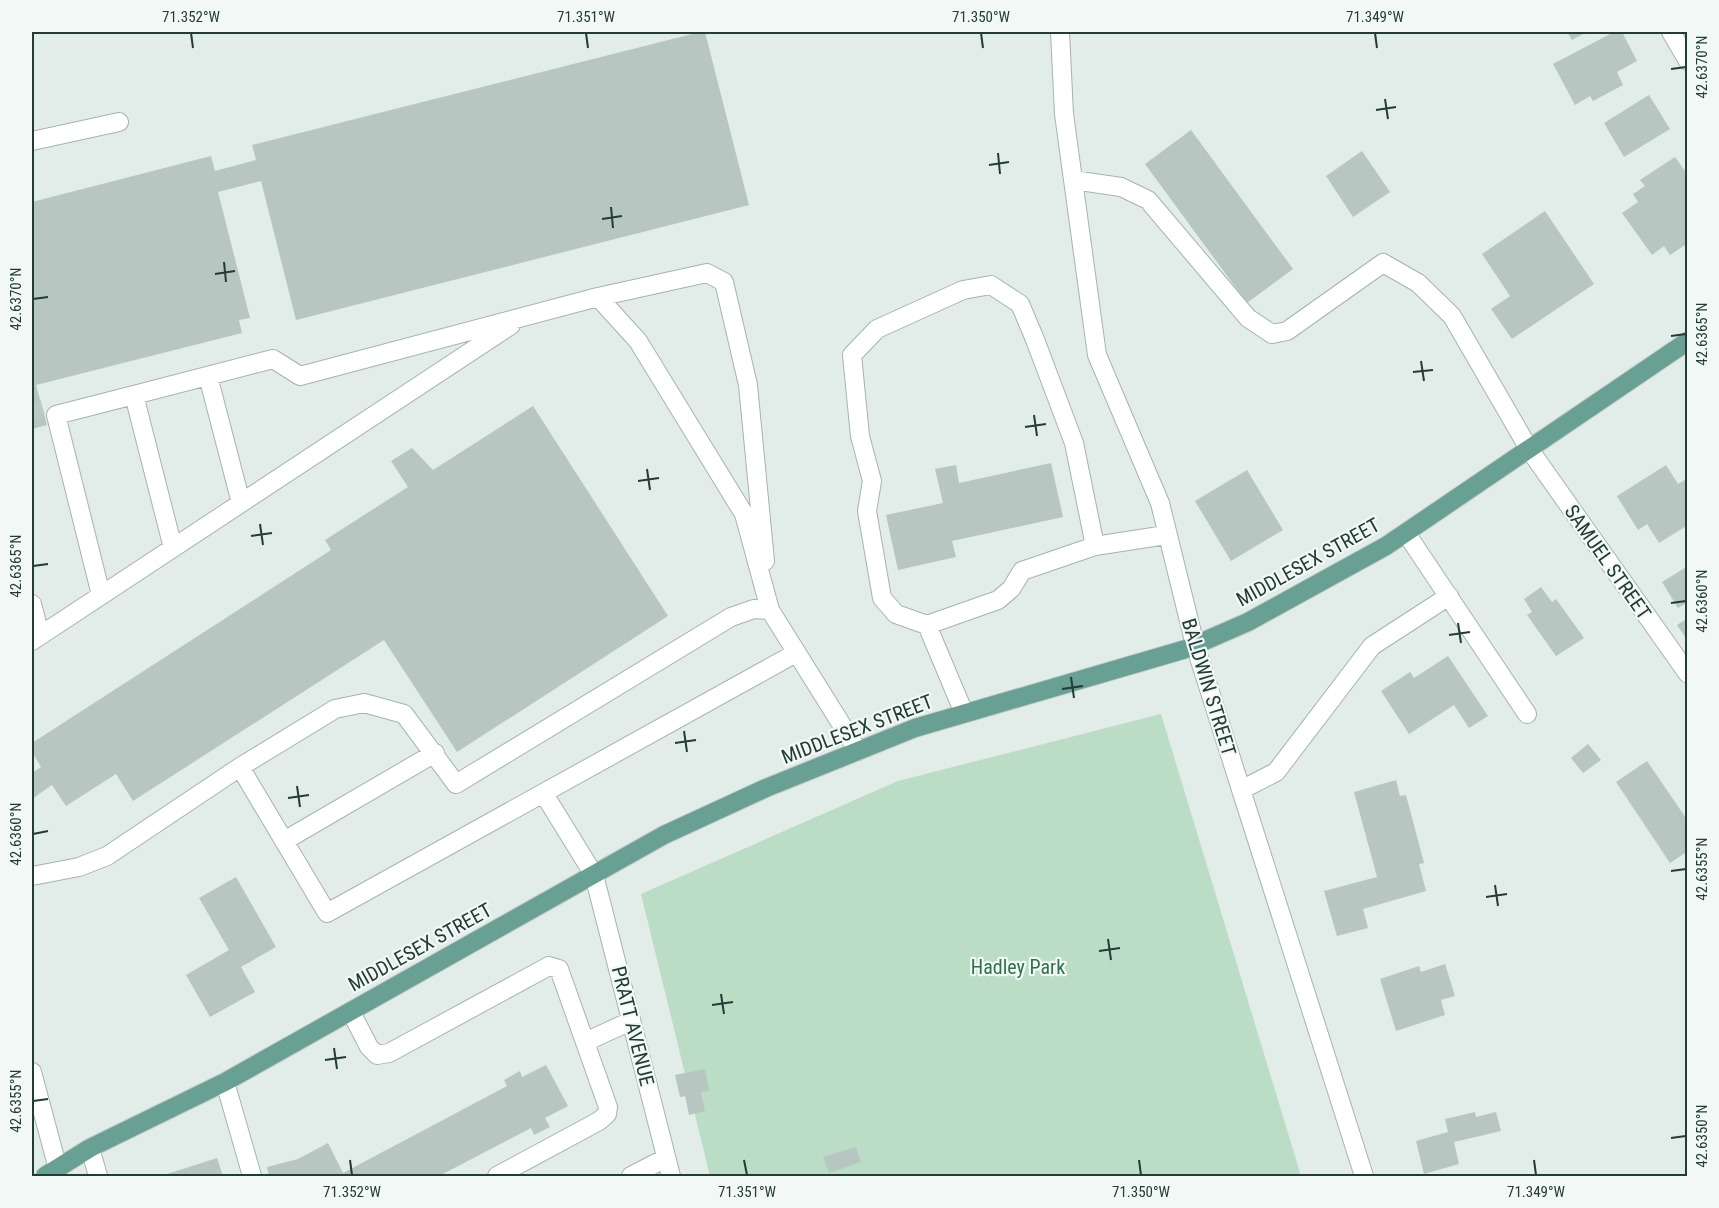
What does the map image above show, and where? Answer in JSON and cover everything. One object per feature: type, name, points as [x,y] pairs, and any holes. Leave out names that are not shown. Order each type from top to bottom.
[{"type":"main road","name":"MIDDLESEX STREET","points":[[51,1173],[90,1148],[225,1082],[664,835],[766,788],[915,728],[1195,645],[1248,622],[1406,533],[1688,341]]},
{"type":"street","name":"BALDWIN STREET","points":[[1060,32],[1064,114],[1097,355],[1160,502],[1166,535],[1195,645],[1364,1176]]},
{"type":"street","points":[[1671,32],[1688,61]]},
{"type":"street","points":[[32,141],[119,122]]},
{"type":"street","name":"SAMUEL STREET","points":[[1074,187],[1121,187],[1148,200],[1248,318],[1272,334],[1287,331],[1383,263],[1418,283],[1452,316],[1529,449],[1688,674]]},
{"type":"street","points":[[101,595],[49,412],[134,396],[273,359],[300,376],[598,297],[707,273],[724,282],[748,385],[770,610]]},
{"type":"street","points":[[1095,546],[1074,443],[1020,304],[991,285],[963,290],[877,329],[852,356],[860,436],[872,481],[867,511],[882,598],[896,614],[927,624],[998,600],[1011,589],[1022,571],[1095,546],[1117,545],[1166,535]]},
{"type":"street","points":[[598,297],[638,341],[744,514],[770,610],[858,751]]},
{"type":"street","points":[[32,604],[36,638],[524,317]]},
{"type":"street","points":[[208,376],[241,503]]},
{"type":"street","points":[[134,396],[173,548]]},
{"type":"street","points":[[1406,533],[1527,714]]},
{"type":"street","points":[[1241,790],[1276,772],[1372,646],[1449,596]]},
{"type":"street","points":[[32,876],[79,867],[107,856],[240,767],[335,709],[364,703],[404,714],[456,784],[731,617],[754,609],[770,610]]},
{"type":"street","points":[[927,624],[964,713]]},
{"type":"street","points":[[240,767],[327,913],[796,652]]},
{"type":"street","points":[[284,841],[435,753]]},
{"type":"street","name":"PRATT AVENUE","points":[[544,794],[594,875],[671,1176]]},
{"type":"street","points":[[351,1012],[369,1047],[377,1055],[389,1053],[549,966],[559,969],[608,1107],[607,1114],[599,1121],[497,1176]]},
{"type":"street","points":[[585,1042],[631,1021]]},
{"type":"street","points":[[32,1072],[51,1173]]},
{"type":"street","points":[[225,1082],[252,1176]]},
{"type":"street","points":[[90,1148],[98,1176]]},
{"type":"street","points":[[631,1176],[666,1158]]},
{"type":"green space","name":"Hadley Park","points":[[1161,714],[1301,1176],[710,1176],[641,894],[898,781]]},
{"type":"building","points":[[705,32],[749,205],[296,320],[261,181],[218,192],[250,318],[239,320],[242,333],[36,385],[47,425],[32,429],[32,202],[211,156],[215,171],[256,160],[252,145]]},
{"type":"building","points":[[1567,32],[1587,32],[1572,40]]},
{"type":"building","points":[[1614,32],[1622,32],[1637,61],[1617,72],[1623,85],[1593,101],[1590,96],[1575,105],[1553,64]]},
{"type":"building","points":[[1649,95],[1670,129],[1624,157],[1604,123]]},
{"type":"building","points":[[1191,130],[1293,269],[1247,303],[1145,164]]},
{"type":"building","points":[[1362,151],[1390,192],[1353,217],[1326,176]]},
{"type":"building","points":[[1675,157],[1688,175],[1688,231],[1685,233],[1688,243],[1670,255],[1664,246],[1652,255],[1622,213],[1638,202],[1633,194],[1645,186],[1640,180]]},
{"type":"building","points":[[1545,211],[1594,284],[1512,339],[1491,309],[1510,296],[1482,254]]},
{"type":"building","points":[[533,406],[668,616],[457,752],[384,640],[133,801],[116,774],[66,806],[52,785],[32,799],[32,773],[41,767],[32,752],[32,743],[331,550],[325,540],[408,487],[391,461],[412,448],[433,470]]},
{"type":"building","points":[[1051,463],[1063,517],[952,541],[956,557],[898,570],[886,515],[943,503],[935,469],[956,465],[959,483]]},
{"type":"building","points":[[1666,465],[1678,484],[1688,478],[1688,525],[1659,543],[1647,524],[1638,530],[1617,496]]},
{"type":"building","points":[[1247,470],[1283,530],[1231,561],[1195,501]]},
{"type":"building","points":[[1688,566],[1688,602],[1678,608],[1662,582]]},
{"type":"building","points":[[1541,587],[1552,602],[1556,599],[1584,638],[1556,656],[1527,615],[1532,612],[1524,599]]},
{"type":"building","points":[[1688,618],[1688,641],[1677,625]]},
{"type":"building","points":[[1448,656],[1488,716],[1469,728],[1454,705],[1409,734],[1381,691],[1410,672],[1414,678]]},
{"type":"building","points":[[1588,744],[1601,760],[1583,773],[1571,758]]},
{"type":"building","points":[[1647,761],[1688,821],[1688,851],[1670,863],[1616,782]]},
{"type":"building","points":[[1396,780],[1400,796],[1406,795],[1424,863],[1419,864],[1426,891],[1363,909],[1368,928],[1337,936],[1324,891],[1377,877],[1354,792]]},
{"type":"building","points":[[236,877],[276,947],[241,967],[255,992],[210,1017],[186,975],[229,950],[199,898]]},
{"type":"building","points":[[1445,964],[1455,996],[1441,1000],[1445,1015],[1396,1031],[1380,979],[1419,966],[1421,972]]},
{"type":"building","points":[[546,1065],[568,1106],[545,1118],[550,1127],[534,1135],[531,1128],[439,1176],[269,1176],[267,1167],[298,1159],[328,1143],[343,1173],[507,1086],[504,1080],[520,1071],[522,1077]]},
{"type":"building","points":[[705,1069],[709,1091],[701,1092],[705,1111],[689,1115],[685,1096],[680,1097],[675,1075]]},
{"type":"building","points":[[1475,1112],[1476,1117],[1496,1112],[1501,1131],[1454,1142],[1459,1164],[1424,1174],[1416,1141],[1448,1132],[1445,1119]]},
{"type":"building","points":[[856,1147],[861,1162],[829,1173],[823,1157]]},
{"type":"building","points":[[217,1158],[223,1176],[161,1176]]},
{"type":"tunnel","points":[[32,412],[43,409]]}]
